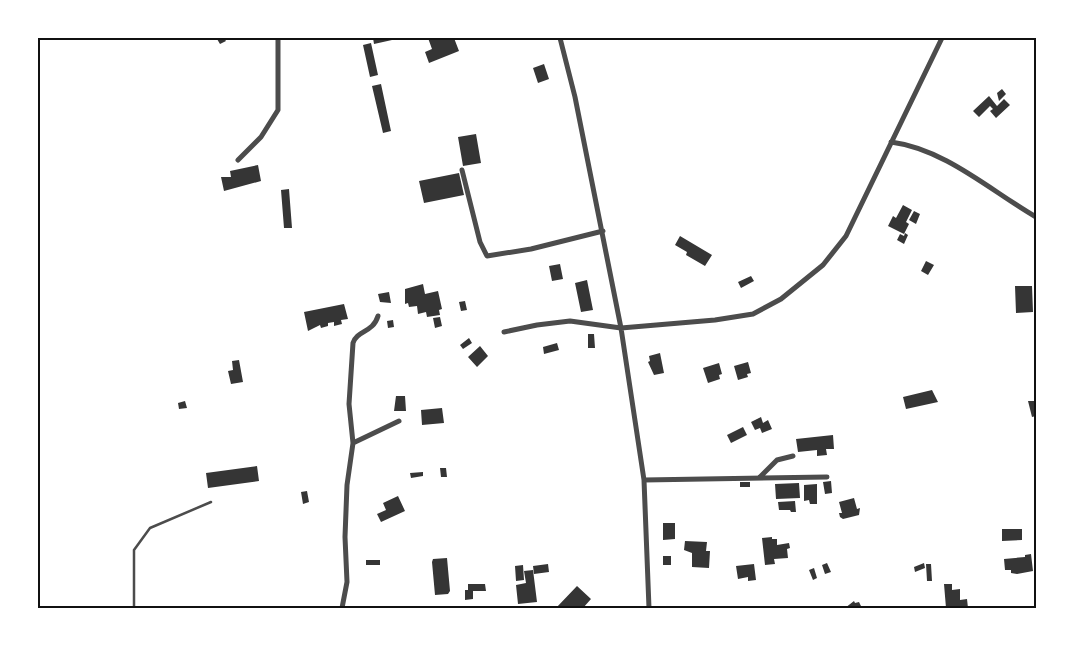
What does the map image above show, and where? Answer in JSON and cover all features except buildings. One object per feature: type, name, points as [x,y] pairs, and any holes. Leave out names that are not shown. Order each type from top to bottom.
[{"type":"street","points":[[238,160],[261,137],[278,110],[278,38]]},
{"type":"street","points":[[560,38],[575,97],[621,328],[644,480],[650,608]]},
{"type":"street","points":[[504,332],[537,324],[570,321],[621,328],[715,320],[753,314],[781,299],[823,265],[840,245],[902,116],[922,82],[942,38]]},
{"type":"street","points":[[891,142],[915,147],[942,160],[1036,217]]},
{"type":"street","points":[[462,170],[480,242],[487,256],[513,253],[603,232]]},
{"type":"street","points":[[342,608],[347,582],[345,537],[347,485],[353,443],[349,404],[353,343],[358,335],[372,329],[378,316]]},
{"type":"street","points":[[353,443],[399,421]]},
{"type":"street","points":[[759,478],[777,460],[793,456]]},
{"type":"street","points":[[644,480],[827,477]]},
{"type":"lane","points":[[134,608],[134,550],[150,528],[211,502]]}]
